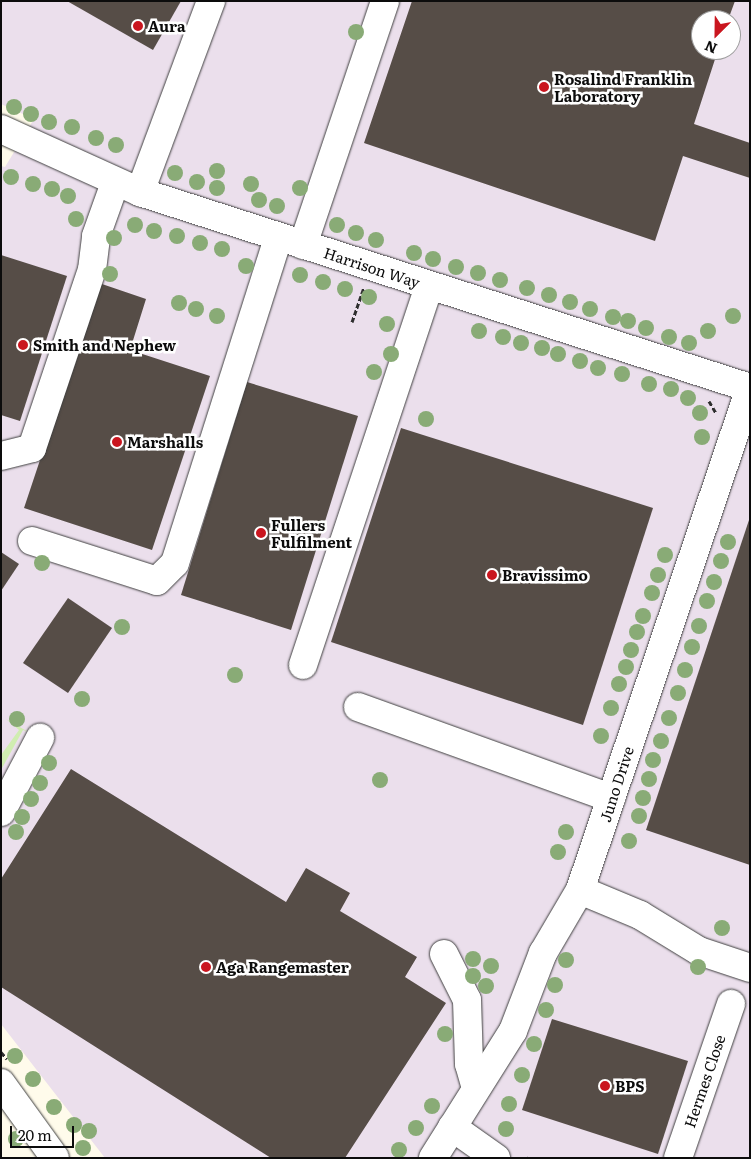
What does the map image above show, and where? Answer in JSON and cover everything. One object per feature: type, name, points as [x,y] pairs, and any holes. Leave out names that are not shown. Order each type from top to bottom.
[{"type":"street","points":[[140,192],[211,1]]},
{"type":"street","points":[[32,542],[157,581],[176,563],[291,242],[385,1]]},
{"type":"street","name":"Harrison Way","points":[[1,130],[115,183],[140,192],[750,388]]},
{"type":"street","points":[[1,456],[32,448],[92,270],[96,236],[115,183]]},
{"type":"street","points":[[303,665],[429,286]]},
{"type":"street","name":"Juno Drive","points":[[433,1158],[512,1031],[543,953],[580,890],[750,388]]},
{"type":"street","points":[[358,707],[611,798]]},
{"type":"street","points":[[1,812],[40,738]]},
{"type":"street","points":[[580,890],[640,915],[699,951],[750,968]]},
{"type":"street","points":[[444,954],[467,1000],[469,1064],[476,1088]]},
{"type":"street","name":"Hermes Close","points":[[678,1158],[731,1004]]},
{"type":"street","points":[[1,1083],[55,1158]]},
{"type":"street","points":[[452,1127],[496,1158]]},
{"type":"path","points":[[352,322],[366,283]]},
{"type":"shaded area","points":[[1,1],[750,1],[750,1158],[105,1158],[1,1024],[1,166],[5,167],[34,119],[1,104]]},
{"type":"green space","points":[[6,719],[30,733],[23,730],[1,770],[1,755],[19,730]]},
{"type":"building","name":"Aura","points":[[67,1],[181,1],[153,50]]},
{"type":"building","name":"Rosalind Franklin Laboratory","points":[[412,1],[735,1],[732,10],[691,10],[691,60],[715,60],[694,124],[750,143],[750,178],[683,156],[655,241],[364,143]]},
{"type":"building","name":"Smith and Nephew","points":[[1,255],[67,276],[20,421],[1,415]]},
{"type":"building","name":"Marshalls","points":[[99,283],[146,299],[130,350],[210,376],[152,550],[24,508]]},
{"type":"building","name":"Fullers Fulfilment","points":[[247,382],[358,416],[291,630],[181,595]]},
{"type":"building","name":"Bravissimo","points":[[401,428],[653,508],[583,725],[331,642]]},
{"type":"building","points":[[750,520],[750,865],[646,830]]},
{"type":"building","points":[[1,552],[19,564],[1,591]]},
{"type":"building","points":[[68,598],[112,628],[68,693],[23,663]]},
{"type":"building","name":"Aga Rangemaster","points":[[71,769],[286,902],[306,868],[350,893],[340,911],[417,957],[405,977],[446,1003],[345,1158],[271,1158],[1,987],[1,879]]},
{"type":"building","name":"BPS","points":[[552,1019],[688,1061],[658,1154],[522,1110]]},
{"type":"place","name":"Aura","points":[[138,26]]},
{"type":"place","name":"Rosalind Franklin Laboratory","points":[[544,87]]},
{"type":"place","name":"Smith and Nephew","points":[[23,345]]},
{"type":"place","name":"Marshalls","points":[[117,442]]},
{"type":"place","name":"Fullers Fulfilment","points":[[261,533]]},
{"type":"place","name":"Bravissimo","points":[[492,575]]},
{"type":"place","name":"Aga Rangemaster","points":[[206,967]]},
{"type":"place","name":"BPS","points":[[605,1086]]}]
